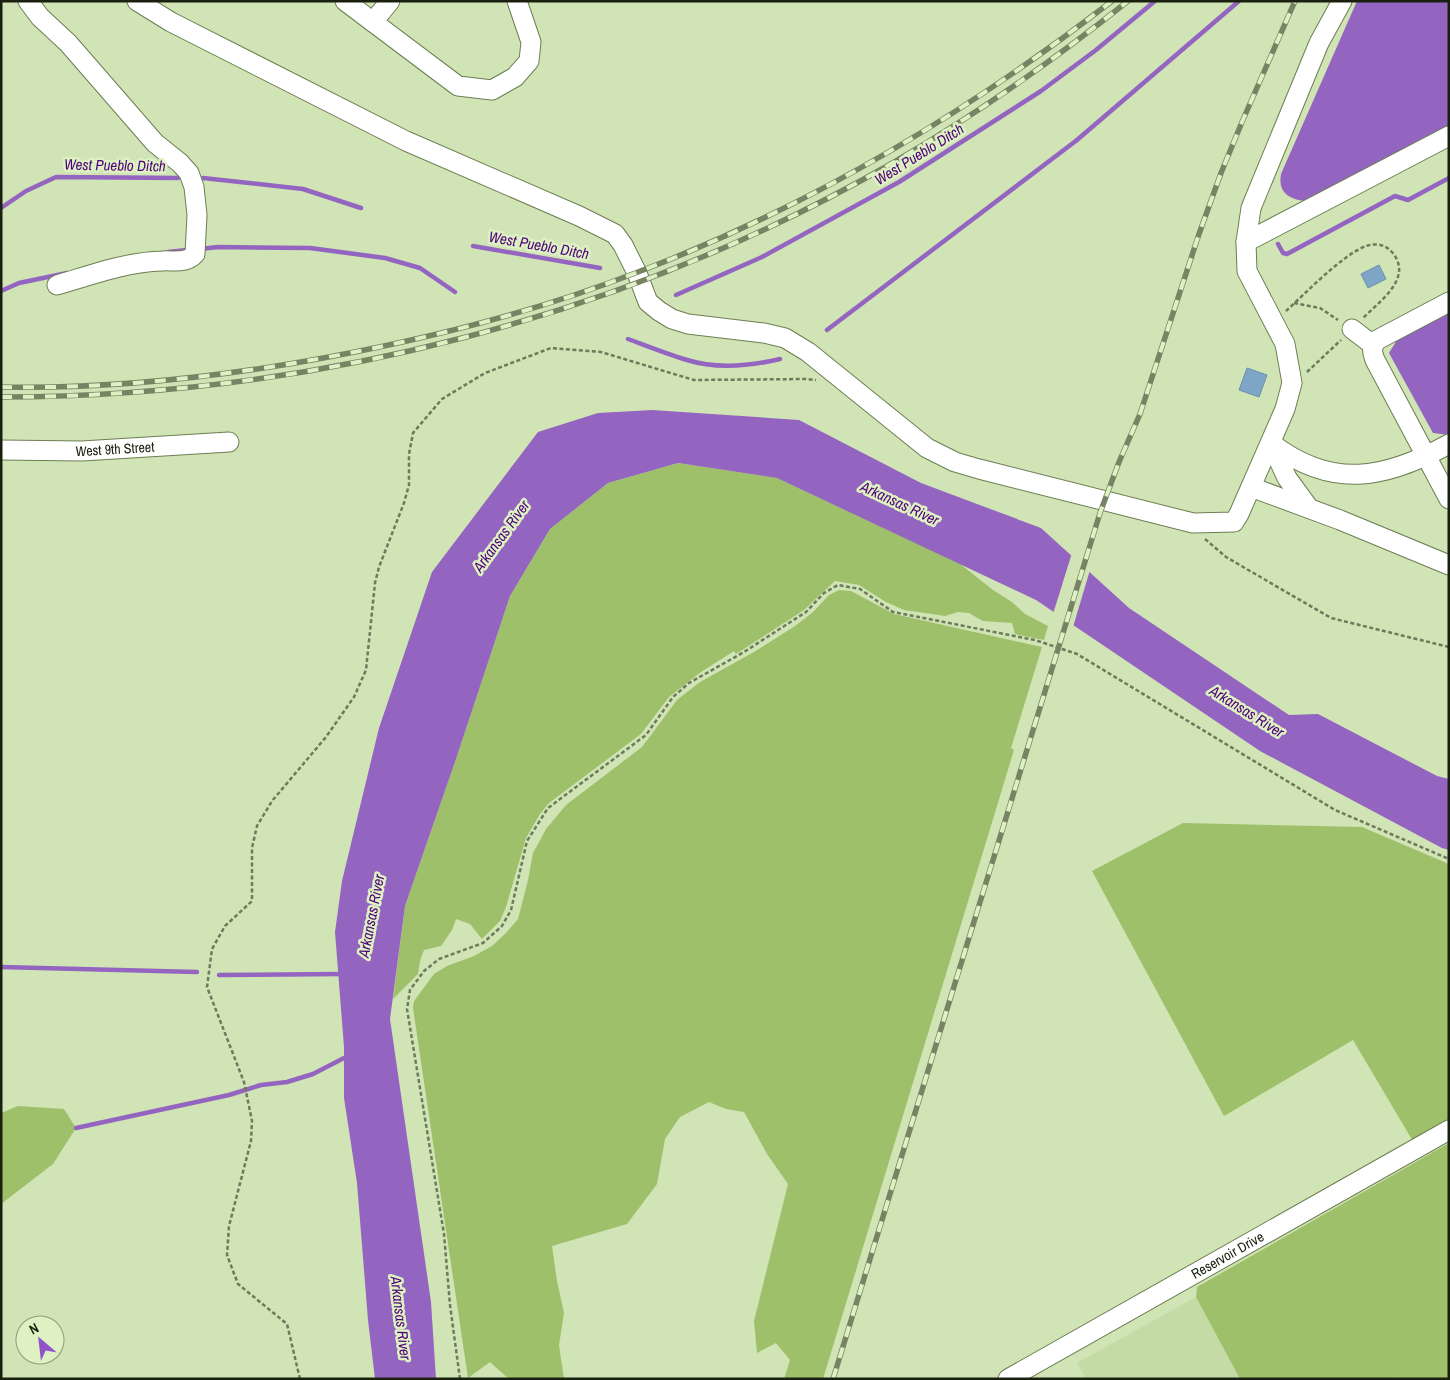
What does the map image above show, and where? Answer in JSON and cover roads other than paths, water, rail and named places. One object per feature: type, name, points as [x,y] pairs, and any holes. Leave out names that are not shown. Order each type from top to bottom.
[{"type":"street","points":[[28,1],[40,16],[68,43],[155,144],[180,162],[189,173],[194,187],[197,215],[195,245],[191,258],[180,262],[162,261],[125,266],[57,285]]},
{"type":"street","points":[[137,1],[171,22],[406,141],[579,216],[615,234],[623,245],[637,273],[648,302],[672,319],[688,324],[764,332],[785,338],[808,352],[927,448],[956,462],[979,469],[1193,523],[1234,522],[1285,409],[1292,384],[1285,344],[1247,271],[1246,242],[1251,208],[1319,43],[1342,1]]},
{"type":"street","points":[[345,1],[458,86],[492,90],[515,77],[529,61],[531,42],[517,1]]},
{"type":"street","points":[[373,22],[390,1]]},
{"type":"street","points":[[1246,242],[1449,136]]},
{"type":"street","points":[[1449,302],[1377,340],[1373,345],[1372,351],[1449,499]]},
{"type":"street","points":[[1352,329],[1373,345]]},
{"type":"street","name":"West 9th Street","points":[[3,452],[82,451],[229,442]]},
{"type":"street","points":[[1271,443],[1306,465],[1352,475],[1375,473],[1401,467],[1449,444]]},
{"type":"street","points":[[1271,443],[1288,478],[1309,508]]},
{"type":"street","points":[[1251,487],[1309,508],[1449,565]]},
{"type":"street","name":"Reservoir Drive","points":[[1008,1379],[1449,1130]]},
{"type":"water","points":[[1357,1],[1449,1],[1449,129],[1311,201],[1299,200],[1288,196],[1284,192],[1280,181],[1281,174]]},
{"type":"water","points":[[1449,312],[1449,435],[1433,433],[1389,353],[1397,340]]},
{"type":"water","name":"Arkansas River","points":[[652,410],[799,420],[921,483],[1041,528],[1129,608],[1289,715],[1318,714],[1437,776],[1449,779],[1449,850],[1260,751],[1036,600],[777,478],[678,463],[608,483],[550,529],[510,596],[405,906],[390,1019],[431,1302],[436,1379],[375,1379],[368,1320],[357,1183],[344,1098],[344,1047],[335,932],[342,881],[379,728],[432,572],[538,432],[598,413]]},
{"type":"waterway","name":"West Pueblo Ditch","points":[[676,295],[762,257],[899,182],[1041,91],[1096,50],[1155,1]]},
{"type":"waterway","points":[[827,330],[1077,140],[1239,1]]},
{"type":"waterway","name":"West Pueblo Ditch","points":[[1,208],[26,191],[56,177],[178,178]]},
{"type":"waterway","name":"West Pueblo Ditch","points":[[203,178],[303,189],[361,208]]},
{"type":"waterway","points":[[1278,244],[1283,253],[1287,254],[1395,196],[1408,200],[1449,178]]},
{"type":"waterway","name":"West Pueblo Ditch","points":[[473,246],[600,268]]},
{"type":"waterway","points":[[200,249],[218,247],[310,248],[385,258],[420,268],[455,292]]},
{"type":"waterway","points":[[168,252],[187,250]]},
{"type":"waterway","points":[[1,291],[19,283],[67,273]]},
{"type":"waterway","points":[[628,339],[680,358],[710,365],[745,365],[780,359]]},
{"type":"waterway","points":[[1,967],[197,972]]},
{"type":"waterway","points":[[219,975],[342,974]]},
{"type":"waterway","points":[[76,1128],[229,1095],[261,1085],[287,1082],[313,1074],[344,1058]]},
{"type":"railway","points":[[1,387],[112,385],[149,382],[295,363],[426,337],[554,302],[638,272],[702,246],[764,218],[825,187],[943,119],[1057,42],[1112,1]]},
{"type":"railway","points":[[1,397],[118,393],[234,382],[350,363],[464,338],[576,304],[686,264],[793,216],[896,161],[1015,86],[1128,1]]},
{"type":"railway","points":[[833,1379],[1100,513],[1140,414],[1221,173],[1295,1]]}]
